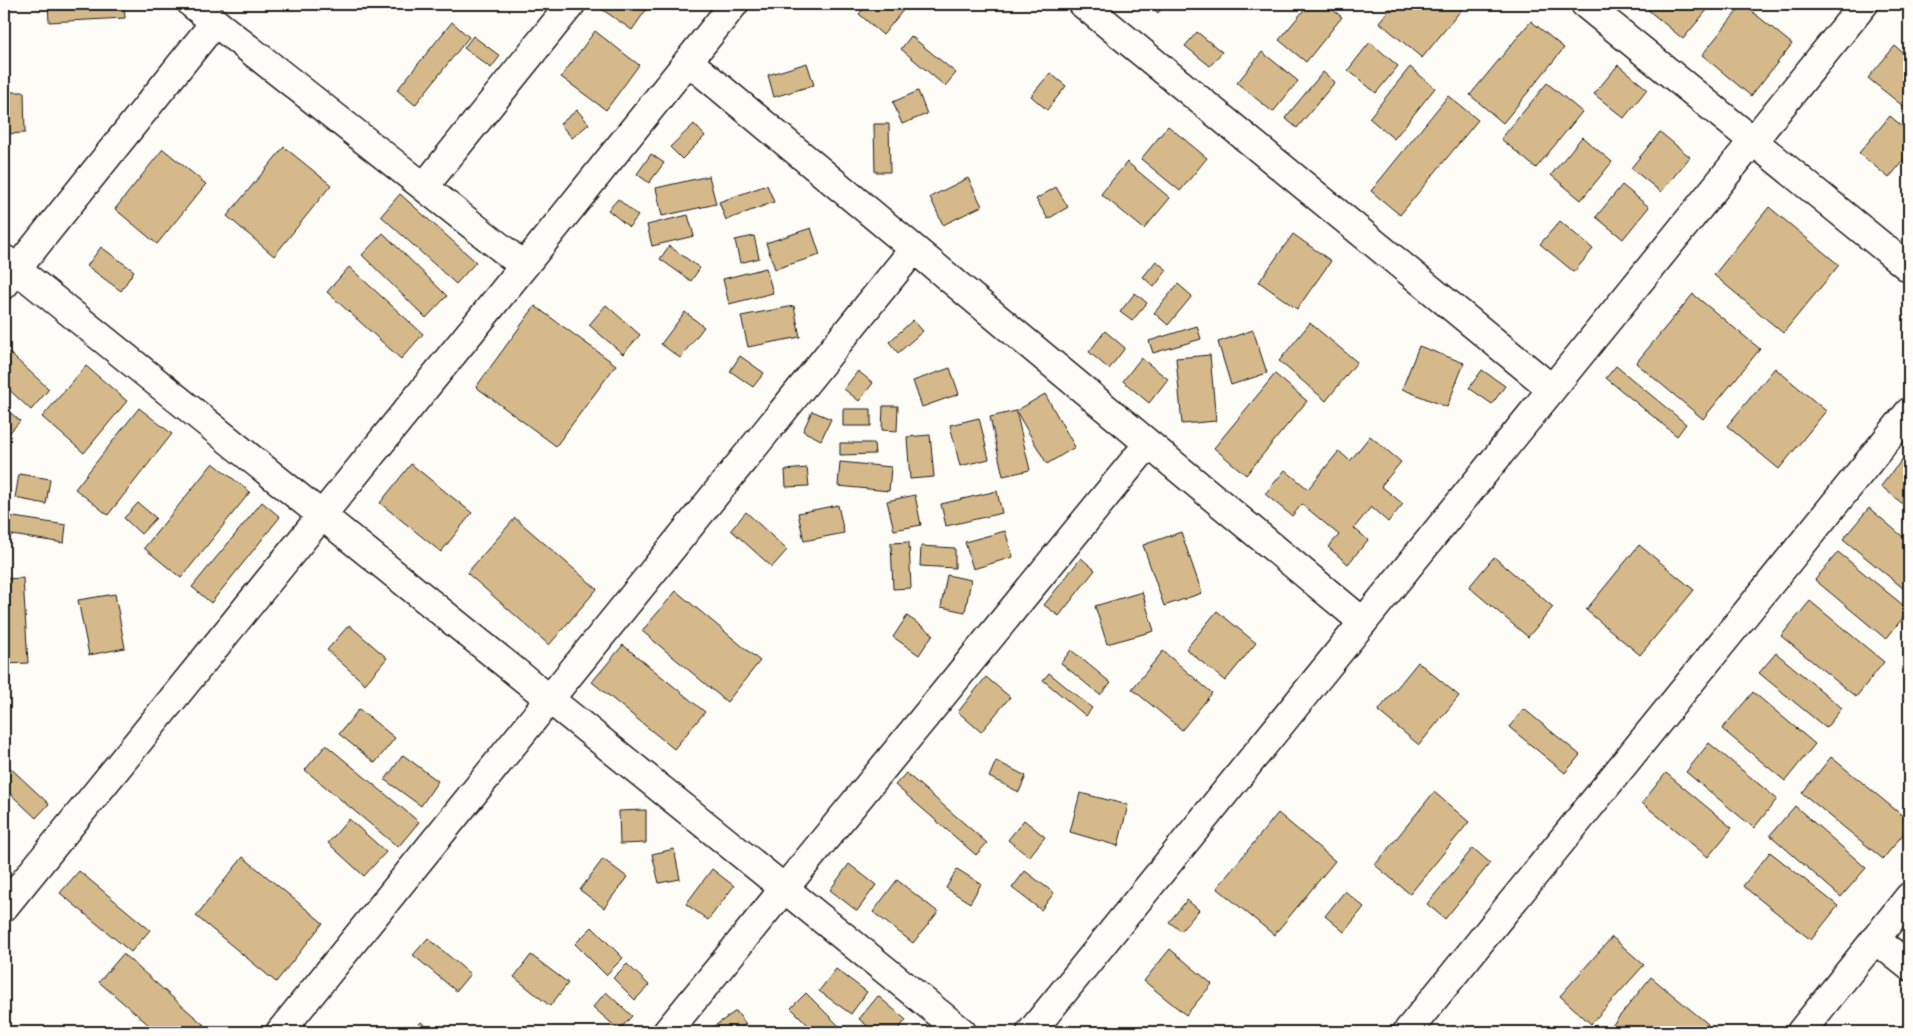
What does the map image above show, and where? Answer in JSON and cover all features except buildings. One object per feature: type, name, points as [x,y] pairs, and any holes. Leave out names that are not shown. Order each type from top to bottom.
[{"type":"street","points":[[192,4],[524,266]]},
{"type":"street","points":[[424,187],[571,4]]},
{"type":"street","points":[[4,907],[734,4]]},
{"type":"street","points":[[1083,4],[1552,390]]},
{"type":"street","points":[[1585,4],[1909,268]]},
{"type":"street","points":[[1031,1032],[1864,4]]},
{"type":"street","points":[[215,22],[8,271],[321,515],[962,1032]]},
{"type":"street","points":[[688,61],[1363,622]]},
{"type":"street","points":[[280,1032],[914,249]]},
{"type":"street","points":[[1407,1032],[1909,412]]},
{"type":"street","points":[[667,1032],[1148,444]]},
{"type":"street","points":[[1801,1032],[1909,897]]},
{"type":"street","points":[[1875,939],[1909,966]]}]
